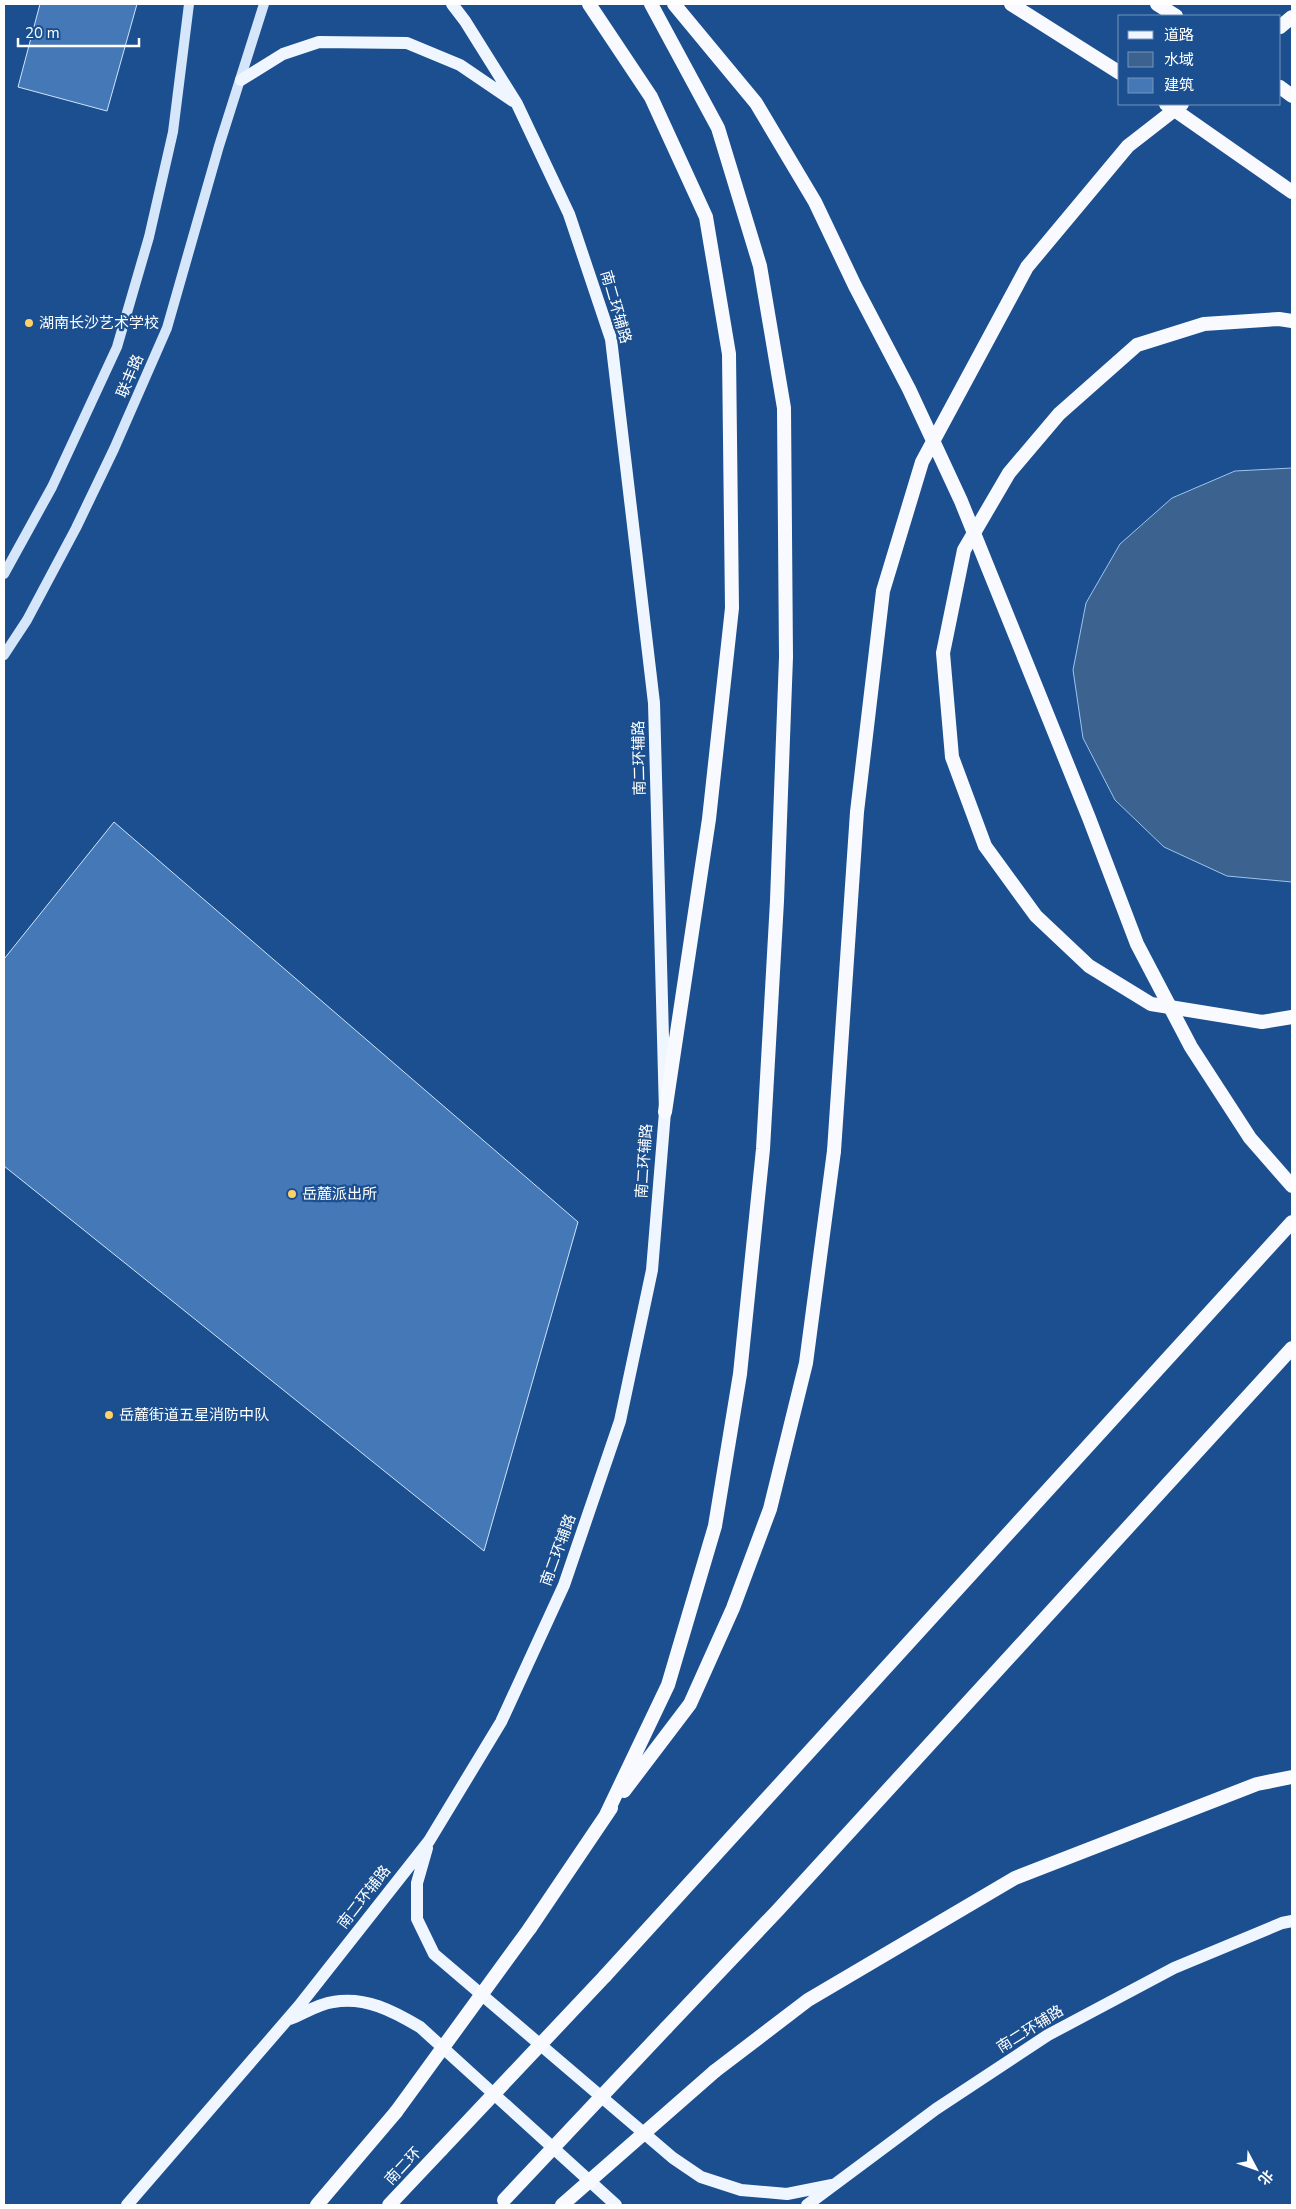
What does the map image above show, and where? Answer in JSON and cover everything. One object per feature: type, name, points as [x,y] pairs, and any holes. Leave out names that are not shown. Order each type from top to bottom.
[{"type":"highway","points":[[589,4],[651,97],[706,217],[729,354],[732,608],[709,819],[665,1112]]},
{"type":"highway","points":[[606,1815],[668,1685],[715,1526],[740,1374],[763,1149],[786,656],[784,408],[760,266],[718,128],[650,4]]},
{"type":"highway","points":[[674,4],[756,103],[815,202],[855,286],[909,389],[960,501],[1089,818],[1137,944],[1191,1047],[1250,1138],[1292,1186]]},
{"type":"highway","points":[[1011,4],[1118,72]]},
{"type":"highway","points":[[1157,4],[1174,15]]},
{"type":"highway","points":[[1281,26],[1292,17]]},
{"type":"highway","points":[[1281,88],[1292,96]]},
{"type":"highway","points":[[1167,105],[1292,192]]},
{"type":"highway","points":[[317,2205],[396,2112],[530,1928],[606,1815],[690,1704],[733,1608],[770,1509],[806,1363],[834,1151],[857,812],[883,591],[922,462],[1027,267],[1128,146],[1181,105]]},
{"type":"highway","points":[[1292,321],[1279,318],[1204,324],[1137,344],[1059,414],[1009,473],[964,550],[943,653],[952,757],[985,846],[1036,916],[1089,966],[1151,1004],[1262,1022],[1292,1017]]},
{"type":"highway","name":"南二环","points":[[389,2205],[606,1976],[1292,1222]]},
{"type":"highway","points":[[502,2203],[778,1910],[1292,1348]]},
{"type":"highway","points":[[562,2205],[715,2071],[808,2000],[1015,1878],[1256,1784],[1292,1777]]},
{"type":"main road","name":"联丰路","points":[[4,574],[52,487],[116,347],[149,237],[173,132],[188,4]]},
{"type":"main road","name":"联丰路","points":[[4,655],[27,620],[76,528],[114,449],[166,328],[264,4]]},
{"type":"main road","name":"南二环辅路","points":[[127,2205],[286,2021],[429,1841],[501,1722],[564,1585],[620,1421],[652,1270],[665,1112],[654,703],[611,339],[569,214],[517,104],[465,20],[452,4]]},
{"type":"main road","points":[[241,80],[283,54],[319,42],[407,44],[460,65],[517,104]]},
{"type":"main road","points":[[429,1841],[417,1883],[417,1919],[434,1954],[460,1977],[673,2158],[701,2178],[741,2190],[787,2194],[832,2185]]},
{"type":"main road","name":"南二环辅路","points":[[807,2205],[936,2109],[1048,2035],[1174,1968],[1292,1921]]},
{"type":"main road","points":[[286,2021],[332,2002],[361,2001],[391,2010],[420,2027],[616,2205]]},
{"type":"water","points":[[1292,468],[1292,882],[1227,876],[1164,847],[1115,800],[1083,738],[1073,670],[1086,603],[1120,544],[1172,498],[1235,471]]},
{"type":"building","points":[[40,4],[137,4],[107,111],[18,87]]},
{"type":"building","name":"岳麓派出所","points":[[114,822],[578,1222],[484,1551],[4,1166],[4,959]]},
{"type":"place","name":"湖南长沙艺术学校","points":[[29,323]]},
{"type":"place","name":"岳麓派出所","points":[[292,1194]]},
{"type":"place","name":"岳麓街道五星消防中队","points":[[109,1415]]}]
